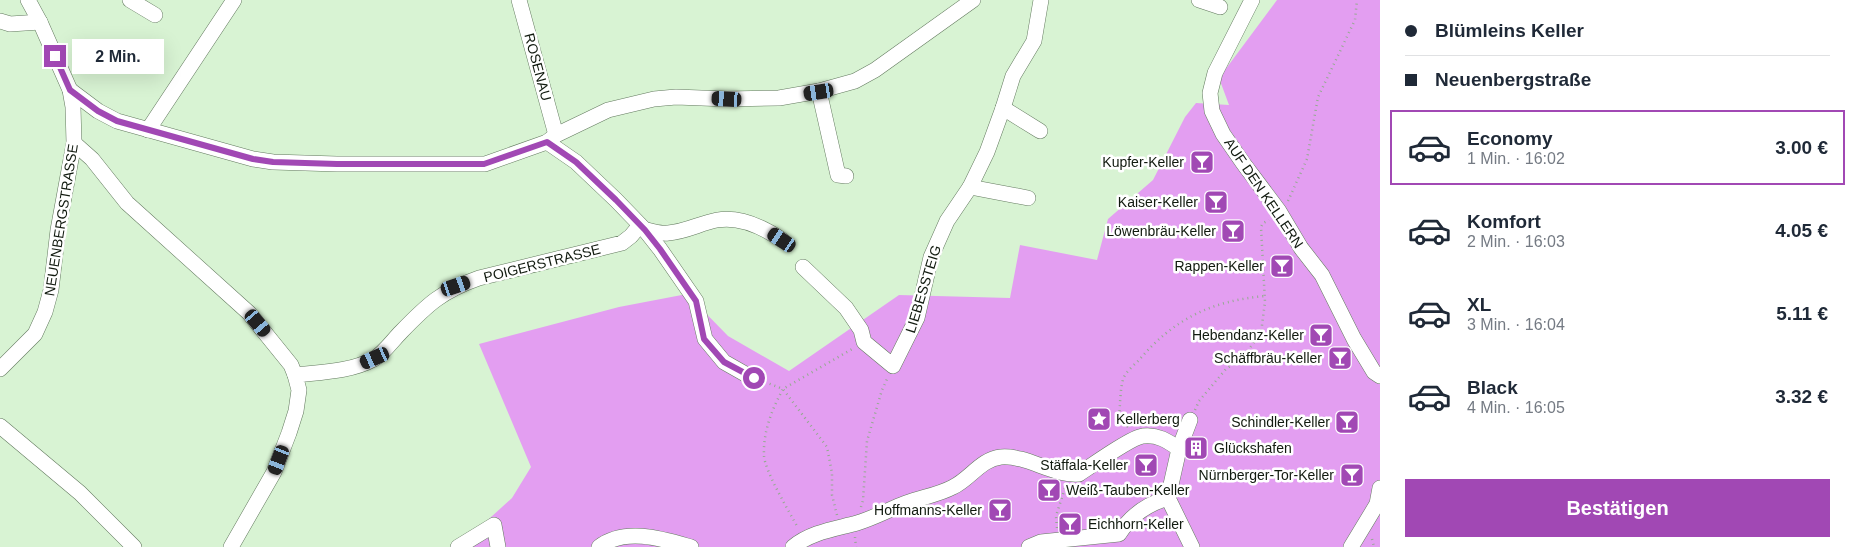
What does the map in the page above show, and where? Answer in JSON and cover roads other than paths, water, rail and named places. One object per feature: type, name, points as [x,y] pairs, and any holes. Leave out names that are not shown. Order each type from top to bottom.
[{"type":"street","name":"NEUENBERGSTRASSE","points":[[0,369],[35,334],[45,312],[52,290],[58,230],[74,143],[73,107],[70,90],[40,22],[28,0]]},
{"type":"street","points":[[3,27],[40,22],[43,0]]},
{"type":"street","points":[[130,0],[154,15]]},
{"type":"street","points":[[148,130],[234,0]]},
{"type":"street","name":"ROSENAU","points":[[519,0],[551,138]]},
{"type":"street","points":[[70,90],[98,111],[117,121],[253,159],[273,162],[337,164],[484,164],[551,138],[608,110],[654,99],[676,97],[727,99],[780,98],[819,92],[855,82],[974,0]]},
{"type":"street","name":"LIEBESSTEIG","points":[[803,267],[846,308],[861,330],[864,342],[893,366],[917,318],[931,257],[947,221],[970,187],[987,152],[1013,76],[1034,41],[1041,0]]},
{"type":"street","points":[[1199,0],[1220,7]]},
{"type":"street","name":"AUF DEN KELLERN","points":[[1252,0],[1215,73],[1210,93],[1212,111],[1223,134],[1279,211],[1301,248],[1322,275],[1354,340],[1374,372],[1380,376]]},
{"type":"street","points":[[819,92],[838,175],[846,176]]},
{"type":"street","points":[[1003,108],[1040,130]]},
{"type":"street","points":[[551,138],[616,200],[660,249],[696,301],[704,339],[724,362],[754,378]]},
{"type":"street","points":[[74,143],[92,159],[127,203],[249,313],[290,365],[295,375],[298,390],[296,411],[289,434],[274,472],[231,547]]},
{"type":"street","points":[[970,187],[1028,198]]},
{"type":"street","points":[[643,228],[668,233],[716,220],[731,219],[750,223],[782,240]]},
{"type":"street","name":"POIGERSTRASSE","points":[[295,375],[342,370],[375,358],[420,312],[434,300],[456,286],[479,278],[622,242],[643,228]]},
{"type":"street","points":[[1190,420],[1179,449],[1168,498],[1192,547]]},
{"type":"street","points":[[0,426],[80,493],[134,547]]},
{"type":"street","points":[[798,543],[840,526],[857,523],[906,503],[941,493],[955,486],[984,463],[1002,457],[1021,460],[1069,474],[1079,474],[1139,436],[1153,436],[1166,440],[1179,449]]},
{"type":"street","points":[[1351,547],[1378,504],[1380,488]]},
{"type":"street","points":[[1029,547],[1041,542],[1119,534],[1126,523],[1137,512],[1153,502],[1168,498]]},
{"type":"street","points":[[458,547],[494,525],[498,547]]},
{"type":"street","points":[[599,547],[605,542],[624,536],[664,539],[692,547]]},
{"type":"place","name":"Kupfer-Keller","points":[[1202,162]]},
{"type":"place","name":"Kaiser-Keller","points":[[1216,202]]},
{"type":"place","name":"Löwenbräu-Keller","points":[[1233,231]]},
{"type":"place","name":"Rappen-Keller","points":[[1282,266]]},
{"type":"place","name":"Hebendanz-Keller","points":[[1321,335]]},
{"type":"place","name":"Schäffbräu-Keller","points":[[1340,358]]},
{"type":"place","name":"Kellerberg","points":[[1099,419]]},
{"type":"place","name":"Schindler-Keller","points":[[1347,422]]},
{"type":"place","name":"Glückshafen","points":[[1196,448]]},
{"type":"place","name":"Stäffala-Keller","points":[[1146,465]]},
{"type":"place","name":"Nürnberger-Tor-Keller","points":[[1352,475]]},
{"type":"place","name":"Weiß-Tauben-Keller","points":[[1049,490]]},
{"type":"place","name":"Hoffmanns-Keller","points":[[1000,510]]},
{"type":"place","name":"Eichhorn-Keller","points":[[1070,524]]}]
